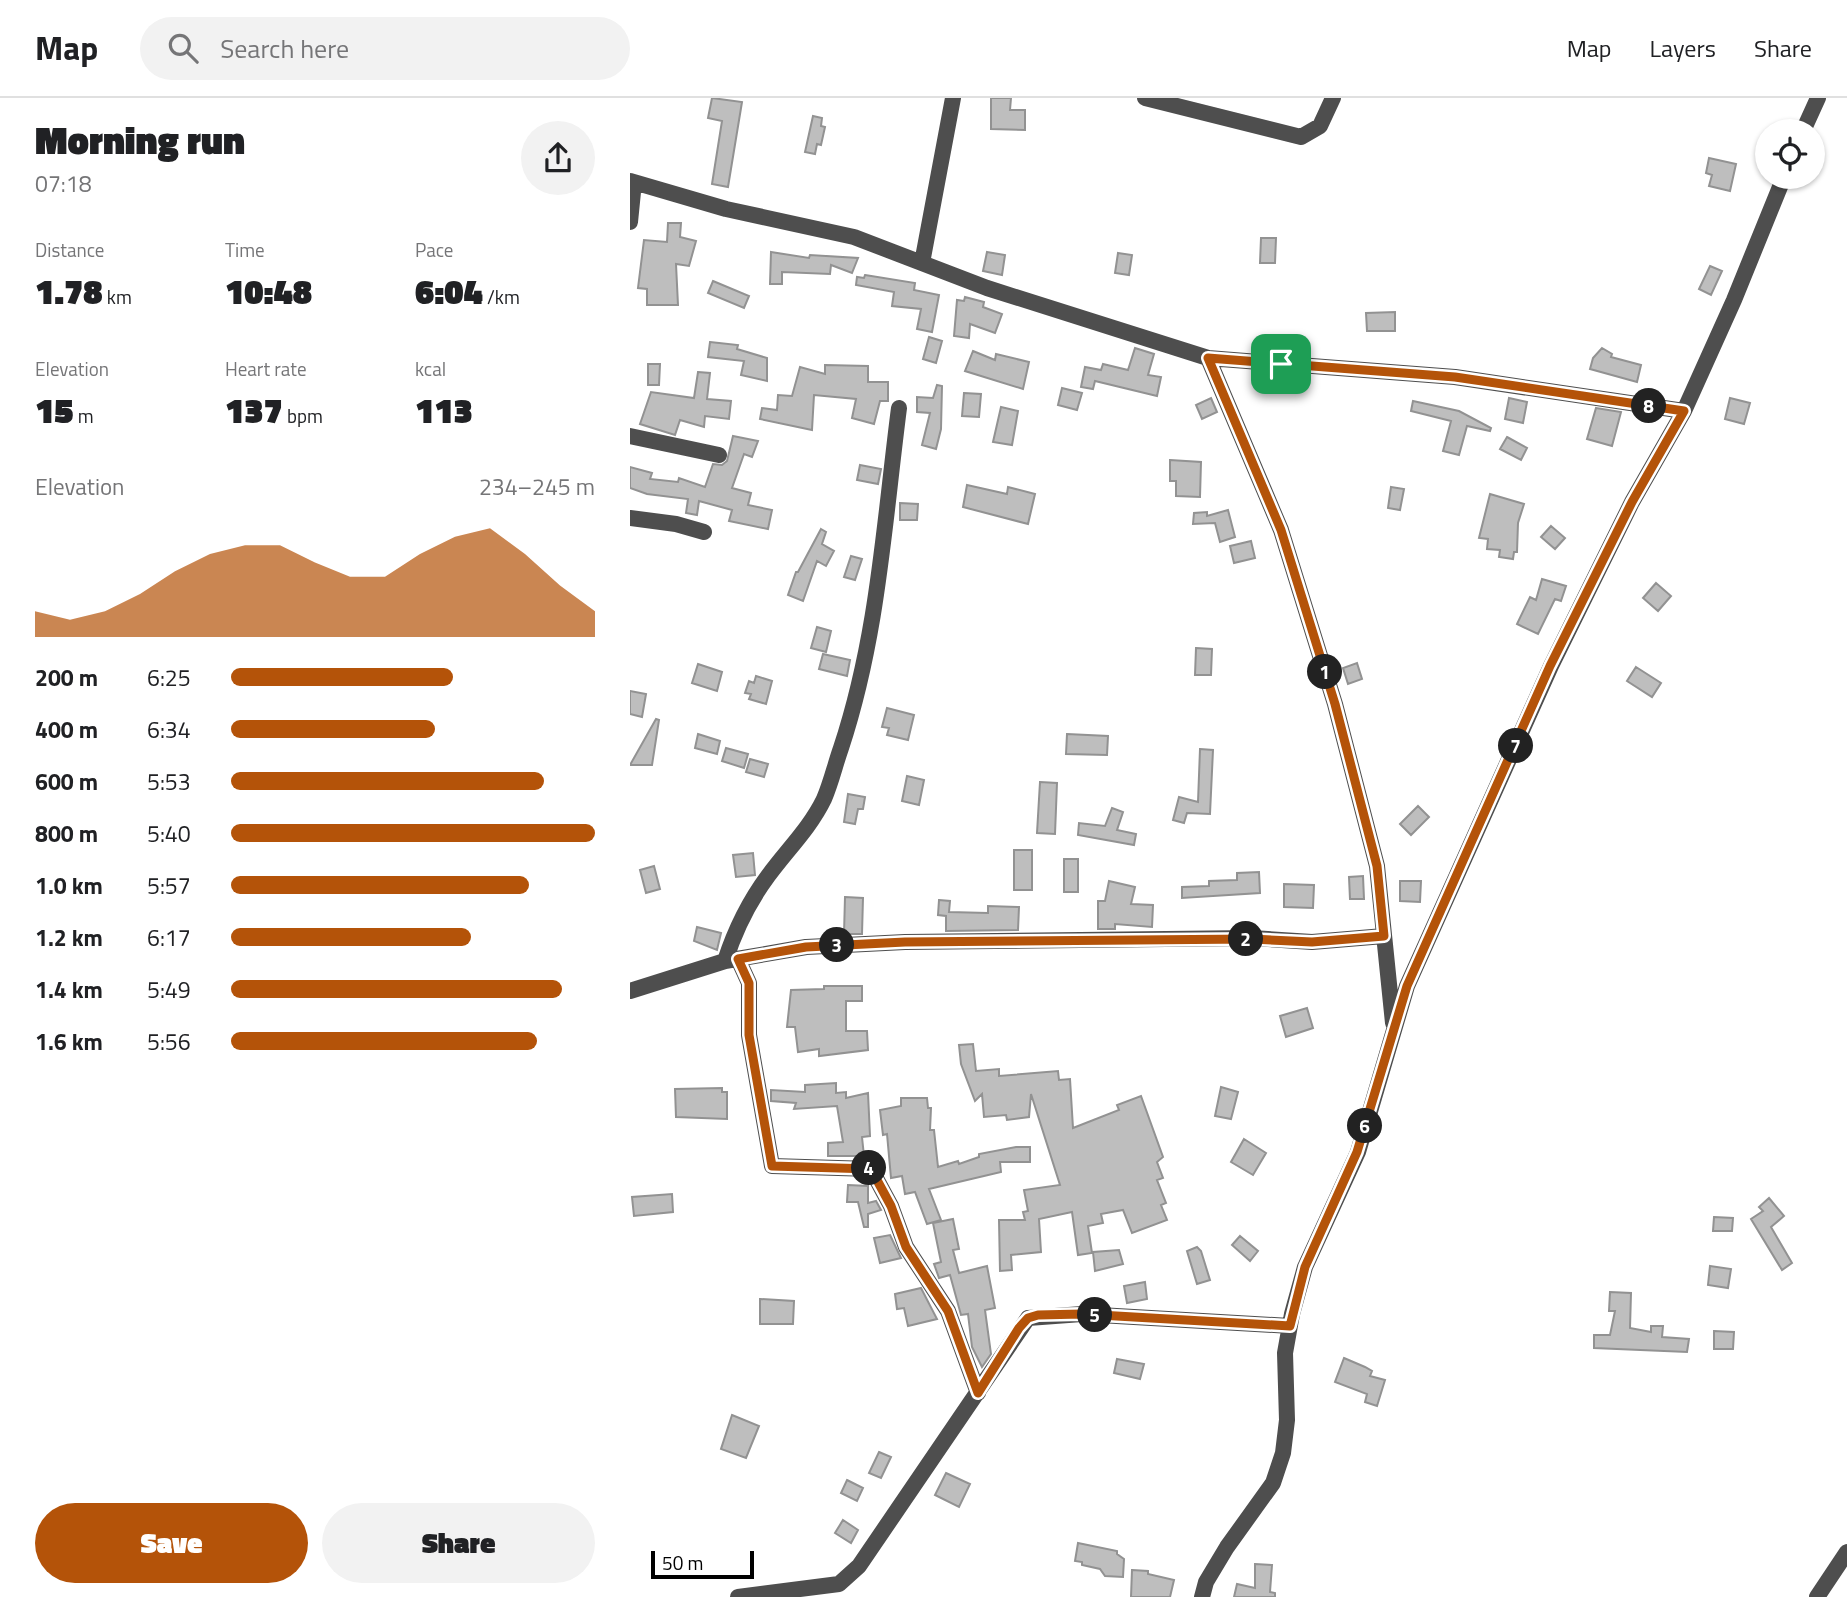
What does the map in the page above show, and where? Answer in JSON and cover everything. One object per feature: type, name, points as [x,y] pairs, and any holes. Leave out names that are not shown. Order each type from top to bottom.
[{"type":"street","points":[[922,263],[953,98]]},
{"type":"street","points":[[1145,98],[1301,137],[1320,126],[1333,98]]},
{"type":"street","points":[[1808,119],[1818,98]]},
{"type":"street","points":[[630,222],[632,181],[726,209],[854,237],[1084,321],[1208,358],[1455,377],[1684,411]]},
{"type":"street","points":[[1202,1597],[1206,1581],[1227,1547],[1273,1483],[1283,1453],[1287,1420],[1285,1353],[1305,1267],[1357,1152],[1407,986],[1550,666],[1632,502],[1684,411],[1734,300],[1778,189]]},
{"type":"street","points":[[1208,358],[1281,530],[1335,704],[1377,866],[1394,1028]]},
{"type":"street","points":[[899,408],[878,592],[865,668],[845,735],[824,798],[805,830],[767,877],[737,923],[731,960],[749,983],[749,1035],[772,1166],[871,1169],[891,1206],[906,1247],[948,1311],[978,1393]]},
{"type":"street","points":[[630,436],[719,455]]},
{"type":"street","points":[[630,518],[676,524],[704,532]]},
{"type":"street","points":[[630,990],[731,960],[806,947],[905,942],[1252,939],[1312,942],[1384,936]]},
{"type":"street","points":[[738,1597],[839,1584],[859,1566],[1028,1318],[1038,1315],[1082,1314],[1290,1326]]},
{"type":"street","points":[[1817,1597],[1847,1552]]},
{"type":"building","points":[[712,98],[742,102],[728,187],[712,184],[722,121],[708,118]]},
{"type":"building","points":[[991,98],[1011,98],[1010,110],[1025,110],[1025,130],[991,129]]},
{"type":"building","points":[[813,116],[822,118],[821,126],[825,127],[821,145],[817,144],[815,154],[805,152]]},
{"type":"building","points":[[1709,158],[1736,164],[1730,191],[1709,186],[1712,175],[1706,173]]},
{"type":"building","points":[[668,223],[681,223],[680,237],[696,241],[689,266],[676,264],[678,305],[647,305],[647,289],[638,288],[644,240],[667,242]]},
{"type":"building","points":[[1261,238],[1276,238],[1275,263],[1260,263]]},
{"type":"building","points":[[771,252],[809,258],[810,255],[858,258],[852,273],[831,265],[830,274],[782,272],[782,284],[770,284]]},
{"type":"building","points":[[987,252],[1005,255],[1002,275],[983,271]]},
{"type":"building","points":[[1118,253],[1132,255],[1129,275],[1115,273]]},
{"type":"building","points":[[1710,266],[1722,271],[1711,295],[1699,289]]},
{"type":"building","points":[[865,275],[915,283],[914,290],[939,295],[932,332],[917,329],[921,309],[892,306],[894,292],[856,285],[857,277],[864,278]]},
{"type":"building","points":[[713,281],[749,296],[744,308],[708,293]]},
{"type":"building","points":[[965,297],[984,302],[983,307],[1002,314],[995,333],[970,324],[969,338],[954,336],[957,300],[964,301]]},
{"type":"building","points":[[1395,312],[1395,331],[1367,331],[1366,313]]},
{"type":"building","points":[[929,337],[942,341],[936,363],[923,359]]},
{"type":"building","points":[[710,342],[738,345],[737,349],[767,358],[767,381],[741,375],[744,361],[708,357]]},
{"type":"building","points":[[1135,348],[1154,354],[1148,375],[1161,377],[1157,396],[1095,381],[1093,389],[1081,387],[1085,367],[1101,370],[1103,364],[1128,370]]},
{"type":"building","points":[[1602,348],[1612,354],[1611,357],[1641,365],[1637,382],[1590,369],[1593,358]]},
{"type":"building","points":[[973,351],[995,360],[996,354],[1029,362],[1023,389],[965,371]]},
{"type":"building","points":[[648,364],[660,364],[659,385],[648,385]]},
{"type":"building","points":[[825,365],[868,366],[868,382],[888,382],[888,401],[880,401],[874,424],[852,418],[856,399],[814,395],[812,430],[760,419],[762,408],[777,410],[778,395],[792,396],[800,367],[825,374]]},
{"type":"building","points":[[698,372],[710,373],[707,399],[731,401],[729,419],[705,416],[704,427],[680,420],[675,435],[640,424],[651,392],[694,398]]},
{"type":"building","points":[[937,385],[942,386],[941,429],[936,449],[922,445],[930,413],[917,412],[917,397],[933,398]]},
{"type":"building","points":[[1062,388],[1082,393],[1077,410],[1058,405]]},
{"type":"building","points":[[964,393],[981,394],[979,417],[962,416]]},
{"type":"building","points":[[1211,398],[1217,412],[1202,419],[1196,405]]},
{"type":"building","points":[[1509,398],[1527,402],[1523,423],[1505,419]]},
{"type":"building","points":[[1730,398],[1750,403],[1744,424],[1725,419]]},
{"type":"building","points":[[1413,401],[1459,411],[1491,428],[1490,431],[1467,426],[1459,455],[1443,451],[1451,421],[1411,411]]},
{"type":"building","points":[[1001,407],[1018,411],[1012,445],[993,442]]},
{"type":"building","points":[[1596,408],[1621,412],[1612,446],[1587,439]]},
{"type":"building","points":[[733,436],[758,441],[752,457],[744,454],[732,488],[751,493],[748,505],[772,510],[768,529],[729,521],[732,510],[699,501],[697,515],[686,513],[688,499],[647,494],[630,488],[630,467],[652,473],[650,479],[678,482],[679,478],[705,487],[713,464],[722,465],[727,461]]},
{"type":"building","points":[[1507,437],[1527,448],[1521,460],[1500,449]]},
{"type":"building","points":[[1170,460],[1201,462],[1200,497],[1176,496],[1176,481],[1170,481]]},
{"type":"building","points":[[860,465],[881,469],[878,484],[857,480]]},
{"type":"building","points":[[967,485],[1007,494],[1008,487],[1035,494],[1028,524],[963,507]]},
{"type":"building","points":[[1391,487],[1404,489],[1400,510],[1388,508]]},
{"type":"building","points":[[1490,494],[1524,504],[1518,523],[1517,552],[1514,552],[1513,559],[1499,557],[1500,550],[1487,549],[1488,539],[1479,538]]},
{"type":"building","points":[[900,503],[918,504],[917,520],[900,520]]},
{"type":"building","points":[[1228,510],[1235,537],[1220,542],[1215,523],[1193,524],[1194,513],[1207,512],[1207,516]]},
{"type":"building","points":[[1551,526],[1565,538],[1555,549],[1541,537]]},
{"type":"building","points":[[821,529],[826,532],[822,544],[834,551],[826,566],[817,561],[803,601],[788,595],[796,572]]},
{"type":"building","points":[[1251,541],[1255,558],[1234,563],[1230,546]]},
{"type":"building","points":[[851,556],[862,559],[855,580],[844,577]]},
{"type":"building","points":[[1542,579],[1566,586],[1561,601],[1555,599],[1538,634],[1517,624],[1530,597],[1536,600]]},
{"type":"building","points":[[1656,583],[1671,596],[1658,611],[1643,598]]},
{"type":"building","points":[[817,627],[831,631],[826,652],[811,648]]},
{"type":"building","points":[[1196,648],[1212,649],[1211,675],[1195,675]]},
{"type":"building","points":[[823,654],[850,660],[847,676],[819,669]]},
{"type":"building","points":[[1357,663],[1362,679],[1348,684],[1343,668]]},
{"type":"building","points":[[698,664],[722,672],[717,691],[692,683]]},
{"type":"building","points":[[1636,667],[1661,683],[1652,697],[1627,681]]},
{"type":"building","points":[[756,676],[772,681],[766,704],[749,699],[751,694],[745,693],[749,681],[754,683]]},
{"type":"building","points":[[630,691],[646,694],[642,717],[630,714]]},
{"type":"building","points":[[887,708],[914,715],[908,740],[887,735],[889,728],[882,727]]},
{"type":"building","points":[[656,719],[659,720],[652,765],[630,765]]},
{"type":"building","points":[[698,734],[720,741],[717,754],[695,748]]},
{"type":"building","points":[[1067,734],[1108,736],[1107,755],[1066,754]]},
{"type":"building","points":[[726,748],[748,754],[744,768],[722,761]]},
{"type":"building","points":[[1200,749],[1213,750],[1210,814],[1187,813],[1184,823],[1173,820],[1179,797],[1198,802]]},
{"type":"building","points":[[750,759],[768,764],[764,777],[746,772]]},
{"type":"building","points":[[907,776],[924,780],[919,805],[902,801]]},
{"type":"building","points":[[1040,782],[1057,783],[1055,834],[1037,833]]},
{"type":"building","points":[[848,794],[865,797],[863,809],[858,809],[855,824],[844,822]]},
{"type":"building","points":[[1418,806],[1429,817],[1411,835],[1400,824]]},
{"type":"building","points":[[1112,808],[1123,812],[1117,830],[1136,834],[1134,845],[1078,835],[1079,823],[1105,826]]},
{"type":"building","points":[[1014,850],[1032,850],[1032,890],[1014,890]]},
{"type":"building","points":[[753,853],[755,875],[736,877],[733,855]]},
{"type":"building","points":[[1064,859],[1078,859],[1078,892],[1064,892]]},
{"type":"building","points":[[654,866],[660,889],[646,893],[640,870]]},
{"type":"building","points":[[1259,872],[1260,893],[1182,898],[1182,887],[1209,886],[1209,881],[1237,880],[1237,873]]},
{"type":"building","points":[[1363,876],[1364,899],[1350,899],[1349,877]]},
{"type":"building","points":[[1109,881],[1135,887],[1131,904],[1153,905],[1152,927],[1115,924],[1115,929],[1098,929],[1098,901],[1105,901]]},
{"type":"building","points":[[1400,881],[1421,881],[1420,902],[1400,901]]},
{"type":"building","points":[[1284,884],[1314,885],[1313,908],[1284,907]]},
{"type":"building","points":[[845,897],[863,898],[862,934],[844,934]]},
{"type":"building","points":[[939,900],[950,901],[949,912],[988,913],[988,906],[1019,907],[1018,930],[946,931],[946,916],[938,915]]},
{"type":"building","points":[[697,927],[721,933],[717,950],[694,941]]},
{"type":"building","points":[[824,986],[862,986],[862,1001],[846,1001],[846,1031],[867,1031],[868,1050],[819,1056],[819,1049],[798,1052],[795,1027],[787,1027],[791,990],[824,989]]},
{"type":"building","points":[[1307,1008],[1313,1028],[1286,1037],[1280,1016]]},
{"type":"building","points":[[973,1044],[976,1071],[999,1069],[999,1076],[1058,1071],[1059,1080],[1070,1079],[1073,1128],[1119,1110],[1117,1105],[1141,1096],[1163,1157],[1157,1162],[1163,1178],[1157,1180],[1166,1203],[1161,1205],[1167,1220],[1132,1233],[1123,1210],[1101,1214],[1103,1223],[1088,1226],[1092,1253],[1078,1255],[1072,1212],[1039,1219],[1041,1252],[1011,1255],[1012,1270],[1000,1271],[999,1220],[1025,1220],[1023,1212],[1028,1211],[1024,1190],[1060,1185],[1031,1094],[1029,1117],[1007,1120],[1006,1115],[984,1117],[982,1094],[975,1101],[961,1064],[959,1045]]},
{"type":"building","points":[[836,1083],[836,1093],[846,1092],[846,1098],[868,1093],[870,1136],[862,1137],[864,1156],[828,1156],[828,1143],[843,1142],[837,1106],[794,1109],[796,1103],[771,1101],[771,1090],[805,1092],[805,1085]]},
{"type":"building","points":[[1221,1087],[1238,1092],[1231,1119],[1215,1116]]},
{"type":"building","points":[[722,1088],[722,1092],[727,1092],[727,1119],[676,1117],[675,1089]]},
{"type":"building","points":[[901,1098],[927,1098],[928,1108],[931,1108],[930,1130],[934,1130],[938,1167],[958,1161],[959,1164],[979,1157],[979,1154],[1016,1147],[1030,1147],[1030,1162],[1000,1162],[1001,1172],[929,1189],[941,1220],[927,1224],[915,1192],[905,1194],[902,1176],[891,1178],[887,1134],[883,1135],[880,1110],[901,1106]]},
{"type":"building","points":[[1244,1139],[1266,1153],[1253,1175],[1231,1162]]},
{"type":"building","points":[[848,1185],[868,1186],[868,1203],[876,1201],[881,1210],[868,1214],[868,1227],[864,1227],[858,1202],[847,1202]]},
{"type":"building","points":[[672,1194],[673,1212],[634,1216],[632,1197]]},
{"type":"building","points":[[1769,1198],[1784,1216],[1771,1227],[1792,1263],[1782,1270],[1751,1219],[1763,1211],[1759,1207]]},
{"type":"building","points":[[1714,1217],[1733,1218],[1732,1231],[1713,1231]]},
{"type":"building","points":[[953,1219],[959,1249],[953,1250],[959,1273],[987,1266],[995,1308],[985,1310],[991,1354],[982,1367],[972,1347],[968,1314],[961,1315],[950,1275],[939,1278],[934,1264],[941,1262],[933,1223]]},
{"type":"building","points":[[890,1235],[901,1258],[880,1263],[874,1238]]},
{"type":"building","points":[[1240,1236],[1258,1251],[1250,1261],[1232,1245]]},
{"type":"building","points":[[1197,1247],[1201,1251],[1210,1280],[1197,1284],[1187,1251]]},
{"type":"building","points":[[1119,1250],[1123,1264],[1095,1271],[1093,1252]]},
{"type":"building","points":[[1710,1266],[1731,1269],[1728,1288],[1708,1285]]},
{"type":"building","points":[[1145,1282],[1147,1299],[1127,1303],[1124,1286]]},
{"type":"building","points":[[921,1288],[937,1319],[908,1326],[904,1308],[897,1309],[895,1294]]},
{"type":"building","points":[[1610,1292],[1631,1293],[1630,1328],[1651,1332],[1651,1326],[1663,1326],[1662,1337],[1689,1339],[1687,1352],[1594,1348],[1594,1335],[1610,1335],[1615,1311],[1609,1311]]},
{"type":"building","points":[[760,1299],[794,1301],[793,1324],[760,1324]]},
{"type":"building","points":[[1714,1331],[1734,1332],[1733,1349],[1714,1349]]},
{"type":"building","points":[[1344,1358],[1372,1371],[1370,1376],[1385,1380],[1377,1406],[1365,1402],[1367,1394],[1335,1382]]},
{"type":"building","points":[[1117,1359],[1144,1364],[1140,1379],[1114,1373]]},
{"type":"building","points":[[732,1415],[759,1426],[746,1458],[721,1449]]},
{"type":"building","points":[[879,1452],[891,1457],[881,1478],[869,1473]]},
{"type":"building","points":[[946,1473],[970,1484],[959,1507],[935,1495]]},
{"type":"building","points":[[847,1480],[863,1488],[857,1501],[841,1493]]},
{"type":"building","points":[[843,1520],[858,1530],[851,1543],[835,1533]]},
{"type":"building","points":[[1078,1543],[1117,1551],[1124,1559],[1123,1577],[1105,1576],[1100,1569],[1075,1561]]},
{"type":"building","points":[[1255,1564],[1272,1565],[1270,1592],[1275,1593],[1275,1597],[1234,1597],[1237,1584],[1255,1588]]},
{"type":"building","points":[[1132,1570],[1148,1571],[1148,1574],[1174,1580],[1170,1597],[1131,1597]]},
{"type":"route","points":[[1208,358],[1281,364],[1455,377],[1684,411],[1632,502],[1550,666],[1407,986],[1357,1152],[1323,1221],[1305,1267],[1290,1326],[1082,1314],[1038,1315],[1028,1318],[1019,1328],[978,1393],[948,1311],[906,1247],[876,1174],[871,1169],[862,1167],[779,1168],[772,1166],[769,1161],[769,1147],[756,1090],[749,1035],[749,983],[738,959],[806,947],[905,942],[1059,943],[1252,939],[1312,942],[1384,936],[1377,866],[1335,704],[1281,530],[1208,358]]}]
